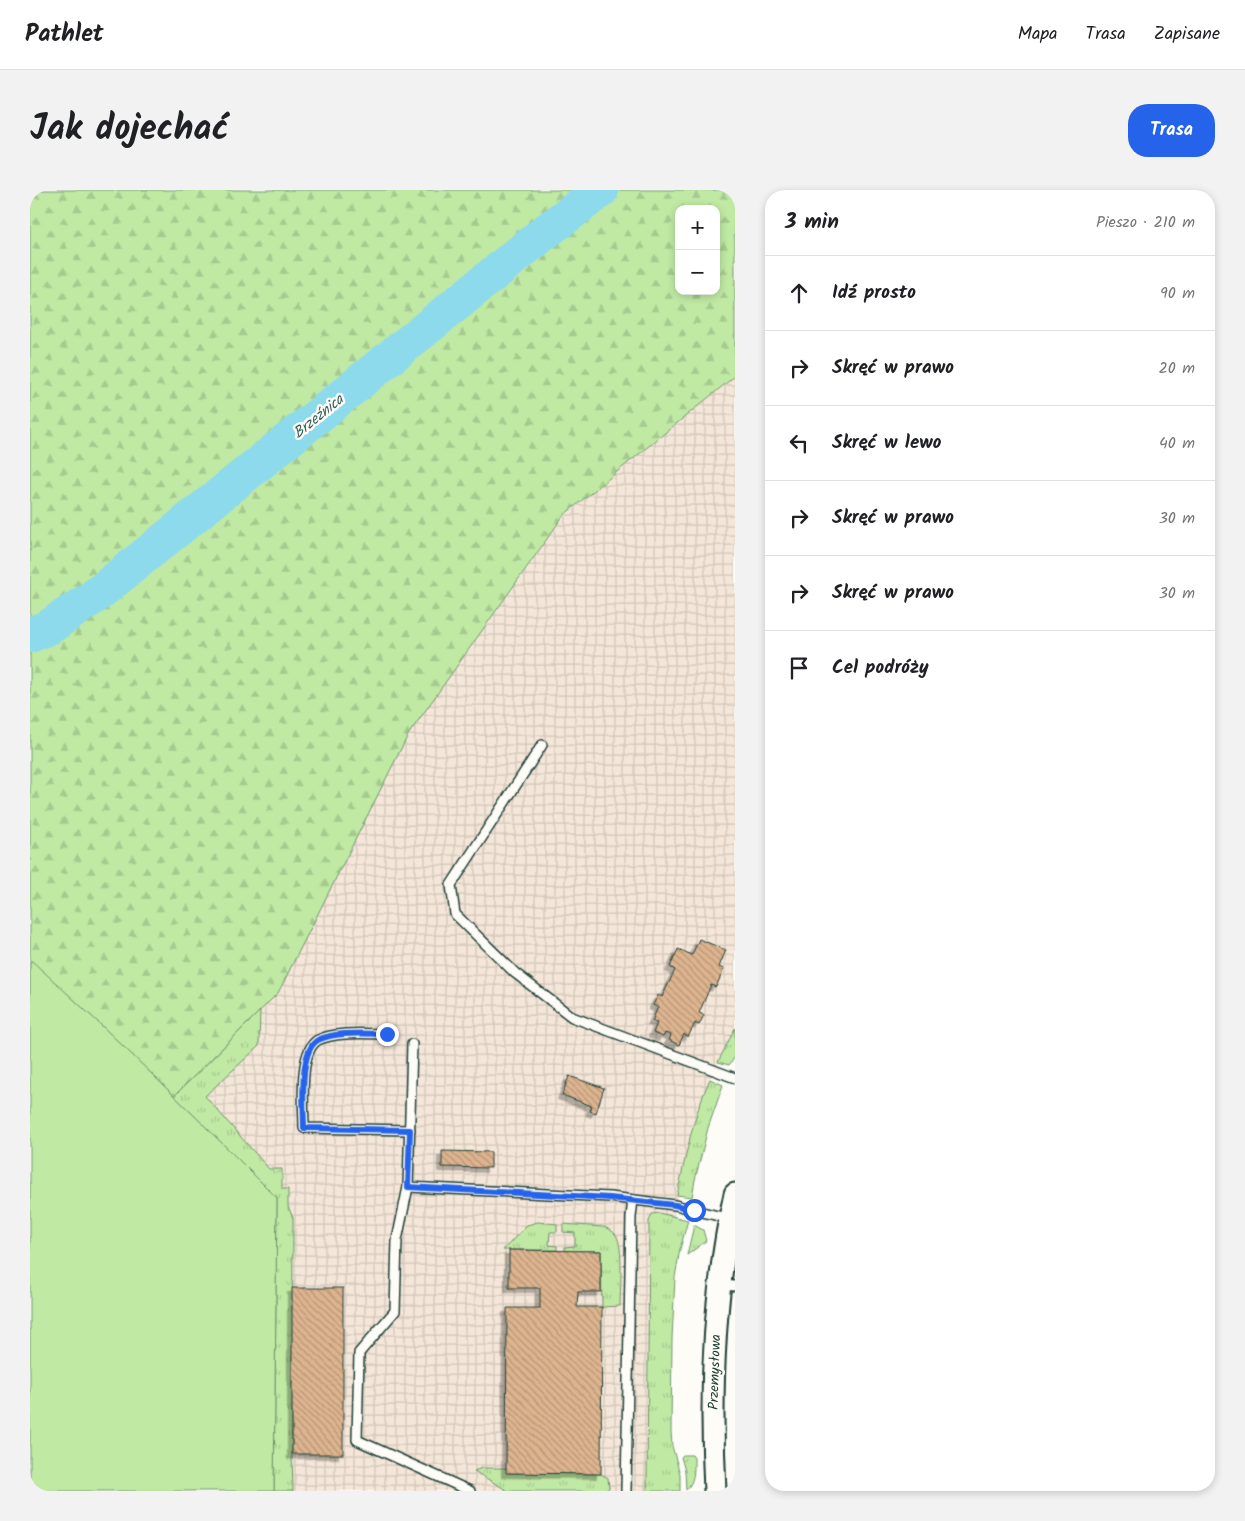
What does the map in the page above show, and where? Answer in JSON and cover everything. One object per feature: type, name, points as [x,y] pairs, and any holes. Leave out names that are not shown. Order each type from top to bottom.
[{"type":"street","name":"Przemysłowa","points":[[714,1491],[713,1389],[727,1285],[730,1219],[735,1194]]},
{"type":"lane","points":[[542,745],[451,885],[455,914],[515,973],[572,1017],[735,1078]]},
{"type":"lane","points":[[387,1034],[340,1034],[319,1040],[311,1046],[305,1061],[304,1128],[410,1130]]},
{"type":"lane","points":[[412,1044],[408,1187],[397,1240],[395,1311],[359,1353],[357,1440],[470,1491]]},
{"type":"lane","points":[[408,1187],[633,1200],[675,1205],[730,1219]]},
{"type":"lane","points":[[626,1491],[631,1217],[633,1200]]},
{"type":"shaded area","points":[[735,376],[735,1028],[705,1090],[688,1148],[670,1234],[653,1491],[274,1491],[277,1198],[174,1096],[278,993],[408,735],[565,515]]},
{"type":"green space","points":[[30,190],[735,190],[735,376],[564,515],[408,735],[278,993],[174,1096],[70,996],[30,993]]},
{"type":"green space","points":[[32,961],[125,1048],[277,1198],[274,1491],[30,1491],[30,963]]},
{"type":"green space","points":[[260,1011],[259,1046],[205,1096],[269,1169],[282,1169],[282,1189],[288,1189],[288,1206],[293,1218],[293,1491],[274,1491],[277,1198],[174,1096]]},
{"type":"green space","points":[[735,1028],[735,1057],[729,1065],[718,1062]]},
{"type":"green space","points":[[710,1079],[723,1085],[708,1128],[692,1197],[677,1195],[694,1121]]},
{"type":"green space","points":[[659,1213],[688,1220],[675,1277],[672,1339],[671,1431],[672,1446],[680,1474],[680,1491],[647,1491],[649,1221],[652,1214]]},
{"type":"green space","points":[[538,1222],[557,1224],[557,1232],[550,1232],[549,1245],[557,1246],[557,1250],[503,1250],[527,1225]]},
{"type":"green space","points":[[563,1224],[603,1227],[616,1235],[621,1259],[620,1306],[602,1307],[601,1251],[565,1251],[565,1247],[575,1246],[575,1233],[563,1232]]},
{"type":"green space","points":[[694,1225],[703,1230],[706,1241],[687,1255]]},
{"type":"green space","points":[[683,1455],[692,1455],[694,1458],[692,1479],[686,1490],[685,1471],[681,1457]]},
{"type":"green space","points":[[482,1468],[506,1468],[507,1473],[601,1474],[608,1478],[609,1488],[605,1491],[508,1491],[474,1471]]},
{"type":"building","points":[[699,939],[726,950],[719,967],[724,969],[716,987],[711,985],[699,1013],[704,1015],[699,1025],[695,1023],[688,1037],[684,1034],[679,1045],[669,1040],[671,1035],[665,1033],[663,1037],[653,1033],[657,1023],[652,1021],[658,1007],[653,1005],[658,995],[662,997],[675,970],[670,967],[678,949],[692,955]]},
{"type":"building","points":[[569,1076],[604,1088],[596,1113],[590,1111],[592,1106],[562,1095]]},
{"type":"building","points":[[442,1151],[491,1152],[491,1168],[442,1167]]},
{"type":"building","points":[[509,1250],[601,1251],[601,1292],[578,1292],[577,1307],[602,1307],[601,1474],[506,1473],[507,1308],[540,1308],[540,1288],[509,1288]]},
{"type":"building","points":[[292,1288],[343,1288],[343,1454],[292,1454]]},
{"type":"waterway","name":"Brzeźnica","points":[[30,635],[49,627],[95,596],[549,229],[601,190]]},
{"type":"route","points":[[387,1034],[340,1034],[319,1040],[311,1046],[305,1061],[304,1128],[410,1130],[408,1187],[610,1198],[675,1205],[694,1210]]}]
